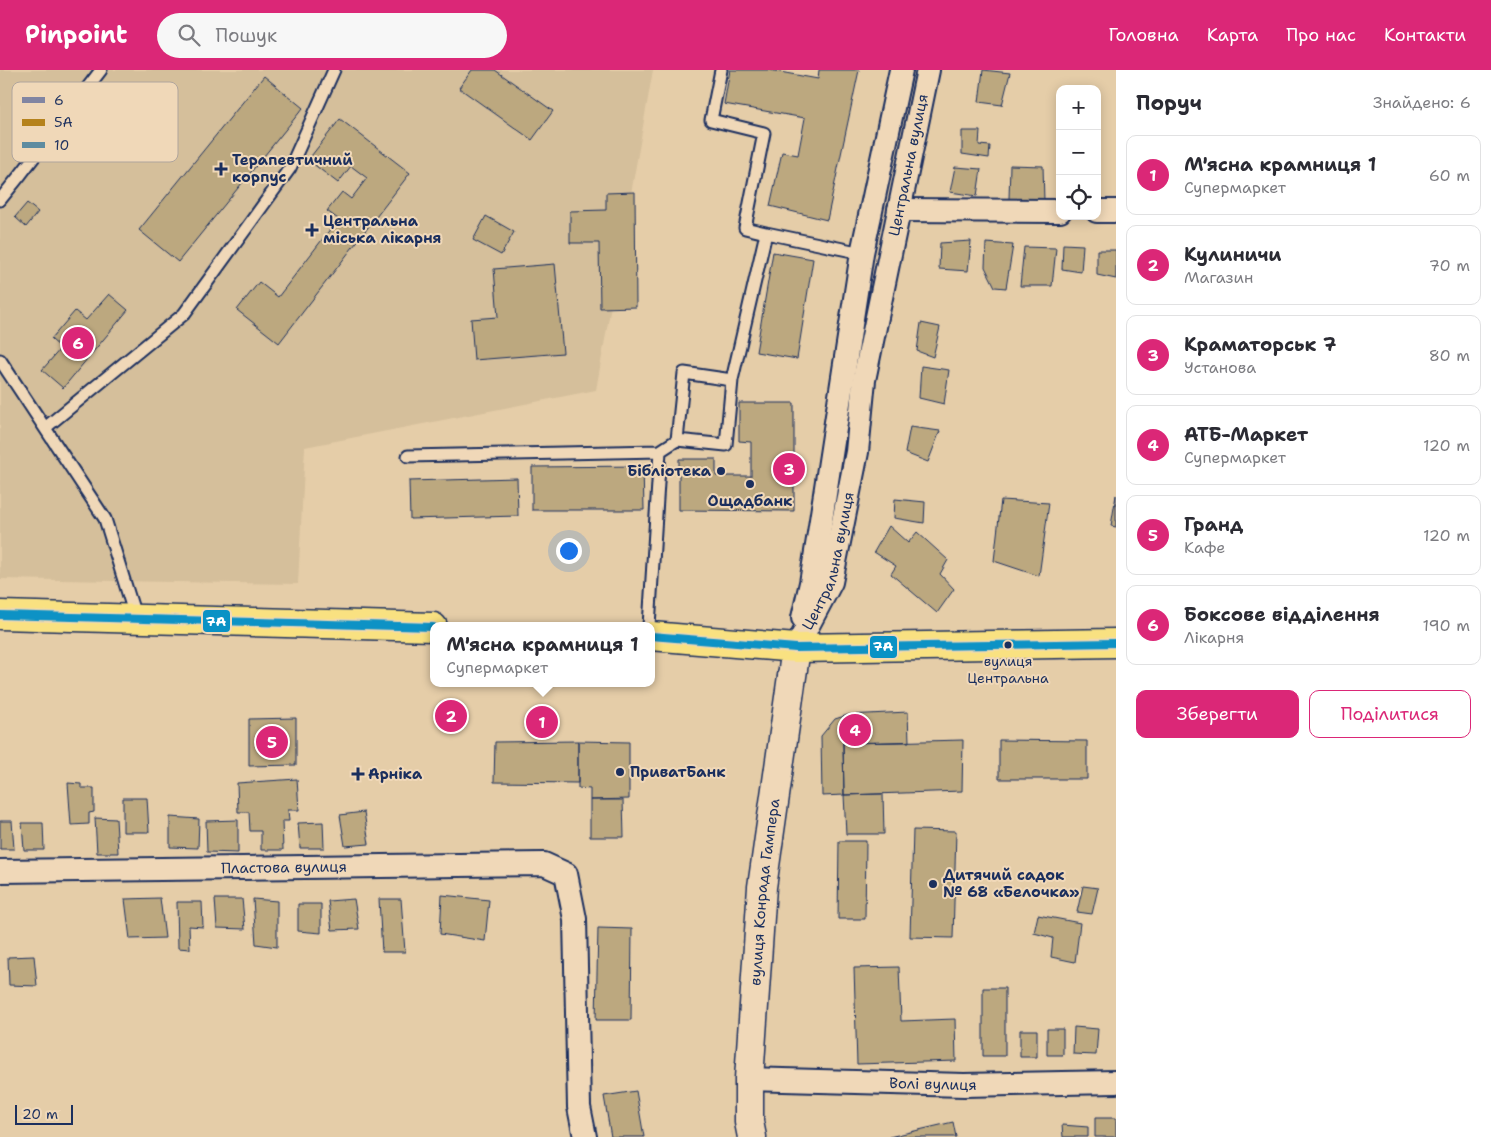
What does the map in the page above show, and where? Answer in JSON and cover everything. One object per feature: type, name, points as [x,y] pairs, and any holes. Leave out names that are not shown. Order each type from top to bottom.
[{"type":"main road","points":[[0,615],[430,627]]},
{"type":"main road","points":[[655,636],[796,648],[1116,643]]},
{"type":"main road","name":"вулиця Конрада Гампера","points":[[752,1137],[749,1122],[749,1079],[762,887],[796,648]]},
{"type":"street","name":"Центральна вулиця","points":[[796,648],[811,583],[862,253],[901,70]]},
{"type":"street","name":"Центральна вулиця","points":[[796,648],[831,582],[857,452],[864,380],[928,70]]},
{"type":"street","points":[[899,210],[1056,211]]},
{"type":"street","points":[[1101,211],[1116,211]]},
{"type":"street","name":"Пластова вулиця","points":[[0,870],[544,864],[566,874],[575,919],[579,1107],[585,1137]]},
{"type":"street","name":"Волі вулиця","points":[[749,1079],[964,1085],[1116,1082]]},
{"type":"lane","points":[[91,82],[100,70]]},
{"type":"lane","points":[[45,428],[184,314],[290,168],[334,70]]},
{"type":"lane","points":[[721,70],[711,120],[764,133],[745,228],[862,253]]},
{"type":"lane","points":[[0,200],[30,162]]},
{"type":"lane","points":[[408,456],[660,451],[676,440],[726,445],[732,380],[766,233]]},
{"type":"lane","points":[[0,360],[105,519],[136,620]]},
{"type":"lane","points":[[676,440],[684,373],[732,380]]},
{"type":"lane","points":[[650,622],[660,451]]},
{"type":"shaded area","name":"Центральна міська лікарня","points":[[0,70],[653,70],[596,390],[305,447],[298,584],[0,579]]},
{"type":"building","points":[[472,70],[495,70],[553,111],[532,140],[459,88]]},
{"type":"building","points":[[730,70],[769,70],[818,79],[819,70],[859,70],[827,220],[770,206],[782,152],[798,155],[805,118],[724,104]]},
{"type":"building","points":[[983,70],[1010,73],[1002,105],[979,102]]},
{"type":"building","name":"Терапевтичний корпус","points":[[264,76],[303,108],[178,262],[139,230]]},
{"type":"building","points":[[340,119],[410,173],[279,343],[237,310],[259,282],[278,297],[338,219],[327,211],[342,192],[351,199],[367,178],[351,166],[338,183],[308,160]]},
{"type":"building","points":[[962,131],[980,131],[979,145],[990,146],[989,158],[962,154]]},
{"type":"building","points":[[1010,165],[1043,166],[1044,201],[1009,199]]},
{"type":"building","points":[[955,167],[981,169],[977,196],[950,192]]},
{"type":"building","points":[[635,192],[636,307],[600,308],[599,243],[570,243],[570,211],[606,210],[606,193]]},
{"type":"building","points":[[27,203],[38,212],[26,227],[15,217]]},
{"type":"building","points":[[486,216],[514,232],[501,255],[473,240]]},
{"type":"building","points":[[971,241],[968,271],[939,269],[940,243]]},
{"type":"building","points":[[986,243],[1013,245],[1006,288],[995,287],[985,267]]},
{"type":"building","points":[[1063,244],[1083,245],[1081,272],[1062,269]]},
{"type":"building","points":[[1024,247],[1056,248],[1052,286],[1020,286]]},
{"type":"building","points":[[1097,250],[1116,250],[1116,279],[1097,275]]},
{"type":"building","points":[[773,252],[813,259],[797,359],[756,352]]},
{"type":"building","points":[[555,264],[563,353],[474,360],[471,319],[498,317],[494,269]]},
{"type":"building","points":[[109,294],[128,310],[63,388],[42,370],[61,348],[51,339],[75,311],[86,320]]},
{"type":"building","points":[[921,323],[940,327],[933,357],[917,351]]},
{"type":"building","points":[[921,366],[949,370],[944,404],[919,398]]},
{"type":"building","points":[[739,403],[794,403],[794,511],[679,510],[679,459],[716,459],[716,476],[751,476],[751,442],[739,441]]},
{"type":"building","points":[[910,427],[940,431],[928,462],[905,453]]},
{"type":"building","points":[[643,466],[644,510],[532,510],[532,467]]},
{"type":"building","points":[[517,478],[518,516],[410,519],[409,481]]},
{"type":"building","points":[[1116,495],[1116,527],[1111,526]]},
{"type":"building","points":[[895,499],[925,502],[924,523],[894,518]]},
{"type":"building","points":[[1001,500],[1049,503],[1039,576],[994,561]]},
{"type":"building","points":[[889,526],[908,543],[917,532],[948,560],[940,574],[954,589],[937,613],[891,574],[896,566],[874,552]]},
{"type":"building","points":[[908,712],[909,742],[843,743],[844,795],[822,796],[821,736],[835,719],[848,715]]},
{"type":"building","points":[[296,718],[296,765],[249,766],[249,719]]},
{"type":"building","points":[[963,740],[962,791],[844,795],[843,743]]},
{"type":"building","points":[[999,740],[1087,741],[1087,779],[999,779]]},
{"type":"building","points":[[578,741],[578,783],[494,782],[495,742]]},
{"type":"building","points":[[578,741],[629,742],[629,799],[590,800],[590,789],[578,788]]},
{"type":"building","points":[[297,779],[299,810],[288,810],[289,821],[282,821],[283,850],[261,850],[261,831],[250,831],[249,812],[238,812],[237,783]]},
{"type":"building","points":[[68,783],[81,784],[81,788],[94,788],[94,812],[89,813],[89,824],[71,825]]},
{"type":"building","points":[[883,794],[884,834],[846,834],[844,795]]},
{"type":"building","points":[[123,798],[147,798],[149,832],[123,832]]},
{"type":"building","points":[[590,800],[623,800],[624,837],[590,837]]},
{"type":"building","points":[[364,812],[369,844],[345,846],[340,815]]},
{"type":"building","points":[[170,817],[199,819],[198,848],[170,847]]},
{"type":"building","points":[[95,818],[116,819],[118,853],[97,853]]},
{"type":"building","points":[[238,820],[238,853],[207,852],[206,821]]},
{"type":"building","points":[[0,821],[12,821],[14,849],[0,849]]},
{"type":"building","points":[[323,822],[324,848],[300,848],[298,823]]},
{"type":"building","points":[[22,823],[43,823],[44,850],[24,850]]},
{"type":"building","name":"Дитячий садок № 68 «Белочка»","points":[[913,830],[956,831],[953,938],[910,937]]},
{"type":"building","points":[[839,841],[866,841],[865,919],[838,919]]},
{"type":"building","points":[[1083,886],[1098,888],[1092,914],[1077,912]]},
{"type":"building","points":[[442,895],[489,900],[485,941],[440,934]]},
{"type":"building","points":[[160,898],[165,938],[130,939],[125,899]]},
{"type":"building","points":[[215,899],[242,899],[245,929],[217,928]]},
{"type":"building","points":[[253,899],[277,901],[277,947],[256,944]]},
{"type":"building","points":[[354,899],[359,929],[332,930],[328,901]]},
{"type":"building","points":[[379,899],[401,899],[405,952],[382,952]]},
{"type":"building","points":[[177,902],[202,902],[203,927],[189,926],[190,949],[178,948]]},
{"type":"building","points":[[298,904],[321,904],[321,933],[298,931]]},
{"type":"building","points":[[1038,915],[1080,923],[1075,962],[1051,957],[1053,938],[1034,933]]},
{"type":"building","points":[[598,928],[632,929],[631,1020],[596,1020]]},
{"type":"building","points":[[34,956],[37,986],[9,985],[8,957]]},
{"type":"building","points":[[899,967],[901,1021],[955,1019],[956,1061],[857,1064],[854,968]]},
{"type":"building","points":[[983,988],[1005,988],[1005,1056],[983,1056]]},
{"type":"building","points":[[1074,1027],[1098,1029],[1096,1055],[1073,1054]]},
{"type":"building","points":[[1047,1029],[1063,1029],[1063,1055],[1047,1055]]},
{"type":"building","points":[[1020,1030],[1037,1030],[1037,1057],[1020,1057]]},
{"type":"building","points":[[636,1091],[644,1137],[611,1137],[604,1096]]},
{"type":"building","points":[[1095,1118],[1116,1118],[1116,1137],[1095,1137]]},
{"type":"building","points":[[953,1122],[956,1137],[889,1137]]},
{"type":"building","points":[[1062,1125],[1088,1127],[1088,1137],[1063,1137]]},
{"type":"transit line","name":"7А","points":[[0,615],[430,627]]},
{"type":"transit line","name":"7А","points":[[655,636],[796,648],[1116,643]]},
{"type":"place","name":"Терапевтичний корпус","points":[[221,169]]},
{"type":"place","name":"Центральна міська лікарня","points":[[312,230]]},
{"type":"place","name":"Боксове відділення","points":[[78,343]]},
{"type":"place","name":"Краматорськ 7","points":[[789,469]]},
{"type":"place","name":"Бібліотека","points":[[721,471]]},
{"type":"place","name":"Ощадбанк","points":[[750,484]]},
{"type":"place","name":"вулиця Центральна","points":[[1008,645]]},
{"type":"place","name":"Кулиничи","points":[[451,716]]},
{"type":"place","name":"М'ясна крамниця 1","points":[[542,722]]},
{"type":"place","name":"АТБ-Маркет","points":[[855,730]]},
{"type":"place","name":"Гранд","points":[[272,742]]},
{"type":"place","name":"ПриватБанк","points":[[620,772]]},
{"type":"place","name":"Арніка","points":[[358,774]]},
{"type":"place","name":"Дитячий садок № 68 «Белочка»","points":[[933,884]]}]
